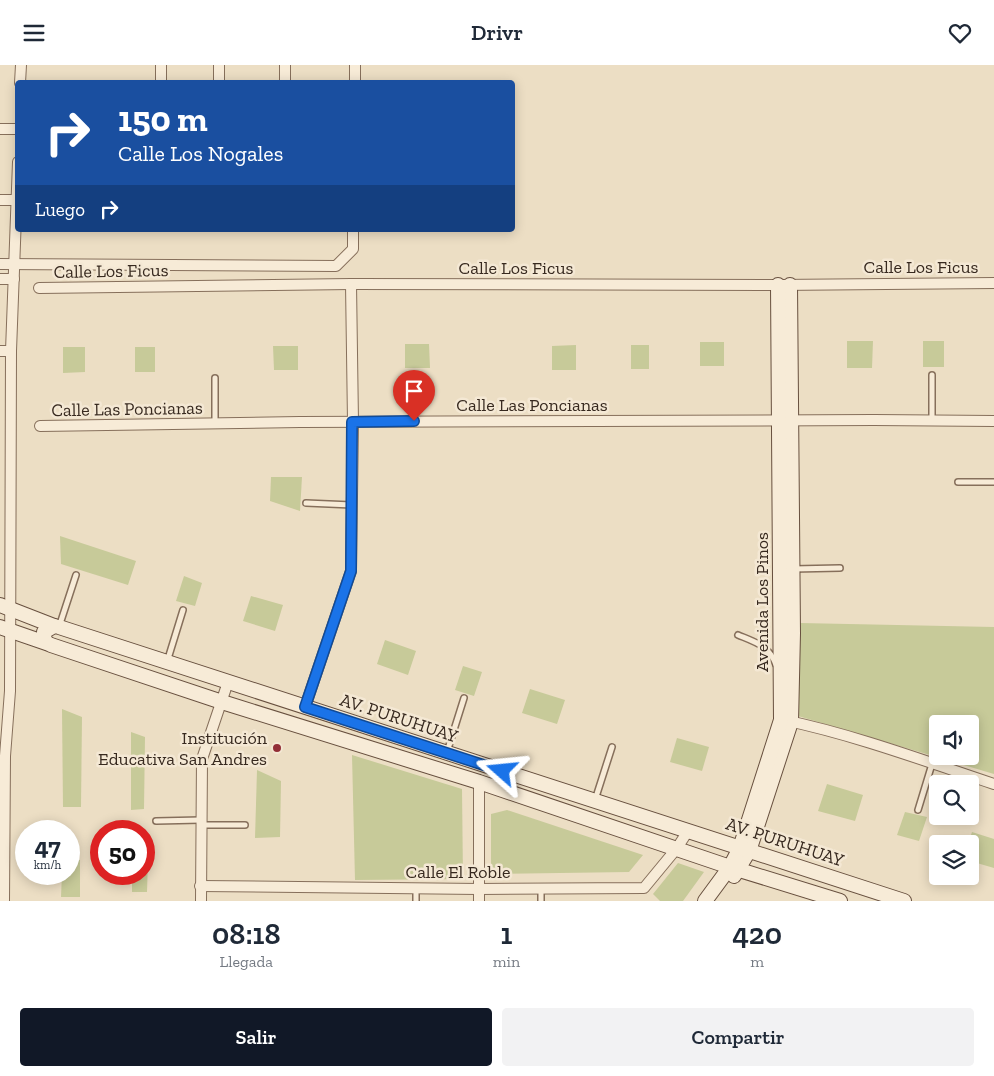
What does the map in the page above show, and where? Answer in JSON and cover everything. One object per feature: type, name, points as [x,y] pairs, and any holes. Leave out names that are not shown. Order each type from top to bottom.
[{"type":"main road","name":"Avenida Los Pinos","points":[[784,285],[785,420],[781,685],[786,721]]},
{"type":"main road","name":"Avenida Los Pinos","points":[[716,901],[745,849],[786,721],[793,633],[793,569],[785,420]]},
{"type":"main road","name":"AV. PURUHUAY","points":[[5,607],[56,626],[904,901]]},
{"type":"main road","points":[[46,643],[44,632],[56,626]]},
{"type":"main road","name":"AV. PURUHUAY","points":[[5,629],[222,702],[479,782],[735,868],[840,901]]},
{"type":"main road","name":"Avenida Los Pinos","points":[[704,901],[735,868]]},
{"type":"street","points":[[20,80],[21,65]]},
{"type":"street","points":[[161,65],[161,80]]},
{"type":"street","points":[[219,65],[219,80]]},
{"type":"street","points":[[285,65],[285,80]]},
{"type":"street","points":[[355,65],[355,80]]},
{"type":"street","points":[[0,129],[15,129]]},
{"type":"street","points":[[0,200],[15,200]]},
{"type":"street","points":[[4,901],[2,872],[2,755],[5,689],[5,481],[15,232]]},
{"type":"street","points":[[0,264],[336,266],[353,249],[353,232]]},
{"type":"street","points":[[0,279],[14,279]]},
{"type":"street","name":"Calle Los Ficus","points":[[39,288],[351,284],[784,285],[994,283]]},
{"type":"street","points":[[305,707],[351,571],[351,284]]},
{"type":"street","points":[[0,351],[11,351]]},
{"type":"street","name":"Calle Las Poncianas","points":[[40,426],[352,422],[994,421]]},
{"type":"street","points":[[200,901],[202,759],[228,682]]},
{"type":"street","points":[[786,721],[801,723],[929,763]]},
{"type":"street","points":[[935,765],[994,784]]},
{"type":"street","points":[[479,782],[479,901]]},
{"type":"street","name":"Calle El Roble","points":[[200,886],[416,889],[644,888],[677,848],[688,831]]},
{"type":"lane","points":[[932,375],[932,420]]},
{"type":"lane","points":[[215,378],[215,423]]},
{"type":"lane","points":[[958,482],[994,482]]},
{"type":"lane","points":[[306,503],[352,505]]},
{"type":"lane","points":[[793,569],[840,568]]},
{"type":"lane","points":[[56,626],[76,575]]},
{"type":"lane","points":[[167,662],[183,610]]},
{"type":"lane","points":[[738,635],[752,640],[770,651],[776,662],[781,685]]},
{"type":"lane","points":[[446,753],[464,698]]},
{"type":"lane","points":[[595,801],[612,747]]},
{"type":"lane","points":[[918,810],[932,765]]},
{"type":"lane","points":[[156,821],[245,825]]},
{"type":"lane","points":[[416,889],[416,901]]},
{"type":"lane","points":[[541,889],[541,901]]},
{"type":"green space","points":[[847,341],[873,341],[872,368],[847,368]]},
{"type":"green space","points":[[923,341],[944,341],[944,367],[923,367]]},
{"type":"green space","points":[[700,342],[724,342],[724,366],[700,366]]},
{"type":"green space","points":[[405,344],[429,344],[430,368],[405,368]]},
{"type":"green space","points":[[576,345],[576,370],[552,370],[552,346]]},
{"type":"green space","points":[[631,345],[649,345],[649,369],[631,369]]},
{"type":"green space","points":[[273,346],[298,346],[298,370],[274,370]]},
{"type":"green space","points":[[63,347],[85,347],[85,372],[63,373]]},
{"type":"green space","points":[[135,347],[155,347],[155,372],[135,372]]},
{"type":"green space","points":[[271,477],[302,477],[300,511],[270,501]]},
{"type":"green space","points":[[60,536],[136,561],[128,585],[61,564]]},
{"type":"green space","points":[[184,576],[202,583],[195,606],[176,601]]},
{"type":"green space","points":[[251,596],[283,605],[275,631],[243,621]]},
{"type":"green space","points":[[800,623],[994,627],[994,774],[964,765],[979,765],[979,715],[929,715],[929,755],[798,716]]},
{"type":"green space","points":[[385,640],[416,651],[408,675],[377,664]]},
{"type":"green space","points":[[463,666],[482,672],[474,696],[455,690]]},
{"type":"green space","points":[[530,689],[565,700],[557,724],[522,713]]},
{"type":"green space","points":[[62,709],[82,717],[81,807],[63,807]]},
{"type":"green space","points":[[131,732],[145,737],[144,809],[131,810]]},
{"type":"green space","points":[[677,738],[709,747],[702,771],[670,762]]},
{"type":"green space","points":[[352,755],[462,789],[463,879],[355,880]]},
{"type":"green space","points":[[257,770],[281,781],[280,837],[255,838]]},
{"type":"green space","points":[[827,784],[863,795],[855,821],[818,811]]},
{"type":"green space","points":[[507,810],[643,855],[629,872],[491,874],[491,814]]},
{"type":"green space","points":[[905,812],[927,817],[919,841],[897,835]]},
{"type":"green space","points":[[972,832],[994,839],[994,868],[979,864],[979,835],[971,835]]},
{"type":"green space","points":[[678,863],[704,872],[683,901],[660,901],[653,894]]},
{"type":"green space","points":[[62,885],[80,885],[80,897],[61,897]]},
{"type":"green space","points":[[132,885],[147,885],[147,892],[132,892]]},
{"type":"place","name":"Institución Educativa San Andres","points":[[277,748]]},
{"type":"route","points":[[414,421],[352,422],[351,571],[305,707],[502,771]]}]
